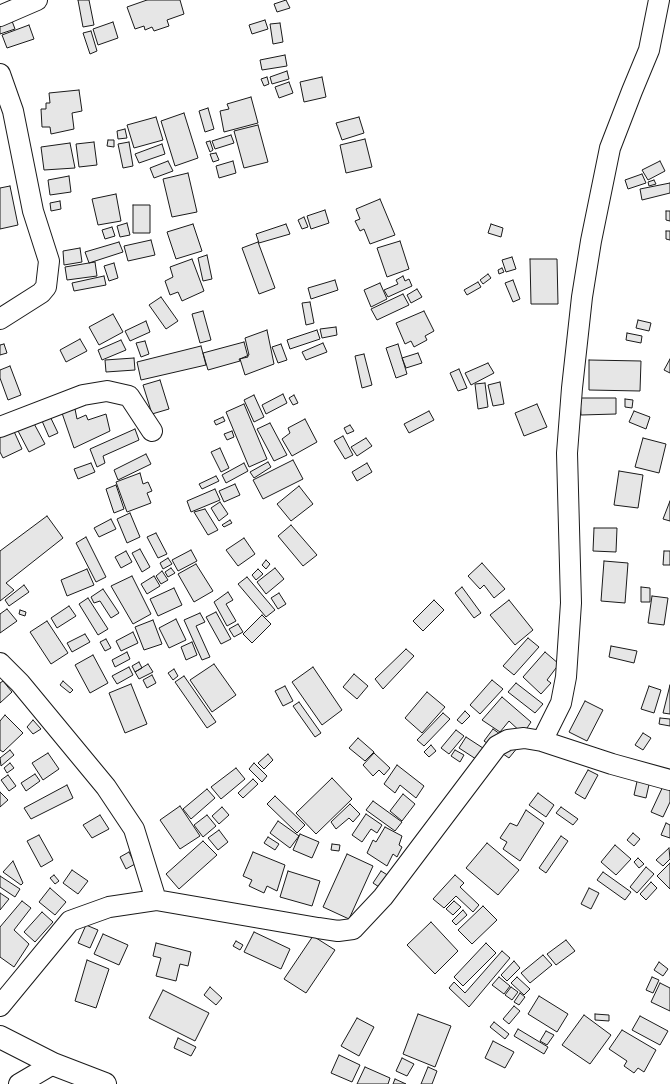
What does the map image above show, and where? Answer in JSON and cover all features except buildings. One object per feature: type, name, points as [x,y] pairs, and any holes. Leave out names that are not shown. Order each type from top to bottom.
[{"type":"main road","points":[[0,1037],[53,1064],[105,1084]]},
{"type":"main road","points":[[0,1043],[21,1048]]},
{"type":"street","points":[[0,16],[37,0]]},
{"type":"street","points":[[542,742],[561,703],[566,677],[571,603],[567,453],[572,388],[584,290],[610,148],[649,50],[659,0]]},
{"type":"street","points":[[0,74],[13,111],[33,210],[49,261],[46,287],[41,293],[0,319]]},
{"type":"street","points":[[0,427],[83,395],[107,391],[129,396],[152,431]]},
{"type":"street","points":[[0,663],[20,683],[106,787],[134,829],[156,900]]},
{"type":"street","points":[[0,1006],[70,921],[108,907],[156,900],[338,931],[353,929],[383,897],[497,746],[508,740],[524,738],[542,742],[670,780]]},
{"type":"street","points":[[19,1084],[53,1064]]}]
